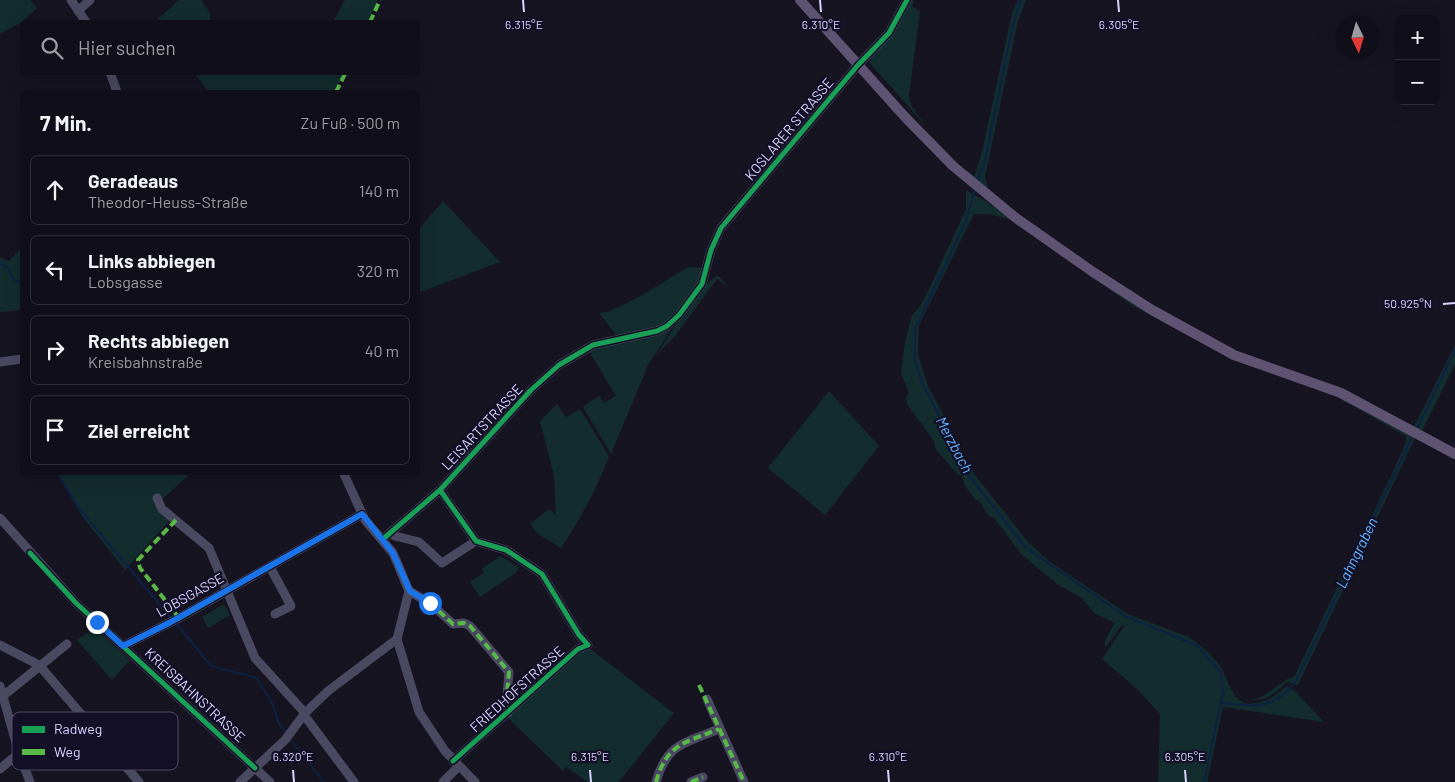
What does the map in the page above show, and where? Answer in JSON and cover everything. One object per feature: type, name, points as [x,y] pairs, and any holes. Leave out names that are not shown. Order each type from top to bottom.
[{"type":"main road","points":[[800,0],[929,142],[972,182],[1016,218],[1093,272],[1169,320],[1234,354],[1341,393],[1455,454]]},
{"type":"street","points":[[71,0],[85,20]]},
{"type":"street","points":[[78,11],[90,0]]},
{"type":"street","name":"KOSLARER STRASSE","points":[[704,281],[711,250],[721,228],[858,65],[889,33],[907,0]]},
{"type":"street","points":[[111,75],[116,90]]},
{"type":"street","name":"LEISARTSTRASSE","points":[[383,539],[440,490],[545,376],[582,350],[605,342],[648,334],[667,326],[679,315],[704,281]]},
{"type":"street","points":[[0,362],[20,359]]},
{"type":"street","points":[[344,475],[362,514],[383,539],[401,570],[410,591],[430,603],[453,624],[464,623],[470,626],[509,672],[506,707],[508,713]]},
{"type":"street","points":[[391,532],[395,536],[419,542],[442,562],[476,540],[440,490]]},
{"type":"street","points":[[157,498],[162,509],[210,548],[255,658],[304,714],[354,782]]},
{"type":"street","name":"LOBSGASSE","points":[[123,646],[173,621],[362,514]]},
{"type":"street","name":"KREISBAHNSTRASSE","points":[[0,518],[69,596],[270,782]]},
{"type":"street","name":"FRIEDHOFSTRASSE","points":[[443,782],[456,764],[508,713],[578,649],[588,645],[579,635],[542,574],[506,550],[476,540]]},
{"type":"street","points":[[270,567],[295,604],[275,614]]},
{"type":"street","points":[[410,591],[397,640],[419,712],[456,764],[475,782]]},
{"type":"street","points":[[240,782],[293,733],[304,714],[328,691],[397,640]]},
{"type":"street","points":[[3,696],[67,644]]},
{"type":"street","points":[[0,645],[39,665],[79,712]]},
{"type":"street","points":[[0,686],[12,728]]},
{"type":"street","points":[[707,699],[744,782]]},
{"type":"street","points":[[656,782],[663,761],[674,748],[719,729]]},
{"type":"street","points":[[0,769],[12,759]]},
{"type":"street","points":[[25,770],[30,782]]},
{"type":"street","points":[[129,770],[139,782]]},
{"type":"street","points":[[691,782],[703,776]]},
{"type":"green space","points":[[0,0],[30,0],[37,8],[23,20],[20,20],[20,23],[0,34]]},
{"type":"green space","points":[[179,0],[201,0],[210,13],[210,20],[157,20]]},
{"type":"green space","points":[[345,0],[378,0],[369,20],[334,20]]},
{"type":"green space","points":[[909,0],[914,0],[912,6],[920,11],[909,96],[911,105],[925,125],[869,62]]},
{"type":"green space","points":[[1018,0],[1026,0],[1018,21],[985,177],[989,191],[974,177],[982,152],[1012,13]]},
{"type":"green space","points":[[196,75],[343,75],[335,90],[207,90]]},
{"type":"green space","points":[[966,190],[987,202],[1149,311],[1148,314],[1130,304],[1011,220],[990,214],[974,214],[919,325],[918,354],[928,386],[975,475],[1028,542],[1050,562],[1128,614],[1189,637],[1206,650],[1217,662],[1232,690],[1241,701],[1248,704],[1257,703],[1271,698],[1287,686],[1294,690],[1324,722],[1223,707],[1207,782],[1158,782],[1160,714],[1136,688],[1102,659],[1125,625],[1122,625],[1105,648],[1105,640],[1115,623],[1094,613],[1082,598],[1057,584],[1021,554],[995,519],[987,514],[980,502],[975,499],[965,486],[962,476],[957,474],[935,448],[934,441],[907,404],[906,397],[909,393],[901,373],[905,342],[912,315],[921,305],[966,209]]},
{"type":"green space","points":[[443,201],[500,262],[420,292],[420,228]]},
{"type":"green space","points":[[20,249],[20,310],[0,312],[0,257],[9,261]]},
{"type":"green space","points":[[688,267],[703,268],[702,279],[682,308],[661,326],[617,336],[599,313],[607,312],[630,302]]},
{"type":"green space","points":[[718,276],[731,289],[717,279],[676,335],[656,355],[694,299],[711,280]]},
{"type":"green space","points":[[1154,314],[1182,330],[1324,388],[1412,434],[1411,436],[1415,438],[1298,685],[1287,682],[1273,694],[1263,699],[1253,700],[1244,698],[1239,695],[1233,688],[1241,696],[1249,699],[1257,698],[1287,679],[1294,677],[1391,476],[1406,442],[1406,436],[1335,396],[1216,350],[1152,316]]},
{"type":"green space","points":[[674,325],[649,363],[611,454],[583,407],[599,396],[604,403],[616,396],[589,351]]},
{"type":"green space","points":[[1455,345],[1455,364],[1422,431],[1414,426]]},
{"type":"green space","points":[[829,391],[879,446],[825,515],[768,468]]},
{"type":"green space","points":[[557,404],[566,417],[580,409],[609,456],[588,504],[561,548],[537,533],[530,524],[549,509],[556,514],[554,476],[540,421]]},
{"type":"green space","points":[[58,475],[189,475],[156,505],[170,520],[125,570],[82,516]]},
{"type":"green space","points":[[500,556],[519,567],[516,573],[480,597],[470,582],[484,573],[482,569]]},
{"type":"green space","points":[[224,604],[230,615],[208,628],[202,617]]},
{"type":"green space","points":[[95,628],[130,660],[112,680],[77,640]]},
{"type":"green space","points":[[589,648],[674,713],[619,782],[588,782],[566,767],[563,771],[506,716],[580,650]]},
{"type":"waterway","name":"Merzbach","points":[[977,182],[984,165],[1013,25],[1021,0]]},
{"type":"waterway","name":"Merzbach","points":[[975,189],[966,221],[915,329],[915,361],[921,380],[971,478],[1025,547],[1125,616],[1198,646],[1221,673],[1223,692],[1204,782]]},
{"type":"waterway","points":[[0,263],[8,268],[13,279],[20,282]]},
{"type":"waterway","name":"Lahngraben","points":[[1417,429],[1455,350]]},
{"type":"waterway","name":"Lahngraben","points":[[1221,703],[1253,705],[1271,702],[1280,698],[1296,681],[1413,435]]},
{"type":"waterway","points":[[59,475],[78,507],[171,618]]},
{"type":"waterway","points":[[176,623],[211,666],[257,678],[273,705],[279,724],[286,733]]},
{"type":"waterway","points":[[290,739],[324,782]]},
{"type":"marked path","points":[[371,20],[380,0]]},
{"type":"marked path","points":[[337,90],[344,75]]},
{"type":"marked path","points":[[176,520],[138,560],[140,568],[179,618]]},
{"type":"marked path","points":[[409,591],[430,603],[453,624],[464,623],[470,626],[509,672],[506,707],[508,713]]},
{"type":"marked path","points":[[699,685],[744,782]]},
{"type":"marked path","points":[[656,782],[660,769],[666,759],[679,746],[719,729]]},
{"type":"marked path","points":[[691,782],[703,777]]},
{"type":"cycle path","points":[[383,539],[440,490],[531,390],[559,365],[593,345],[657,331],[667,326],[679,315],[702,284],[711,250],[721,228],[858,65],[889,33],[907,0]]},
{"type":"cycle path","points":[[440,490],[476,541],[506,550],[542,574],[579,635],[588,645],[578,649],[453,761]]},
{"type":"cycle path","points":[[123,646],[179,618],[362,514]]},
{"type":"cycle path","points":[[30,553],[76,603],[255,768]]},
{"type":"route","points":[[97,622],[123,646],[169,623],[362,514],[393,553],[410,591],[430,603]]}]
